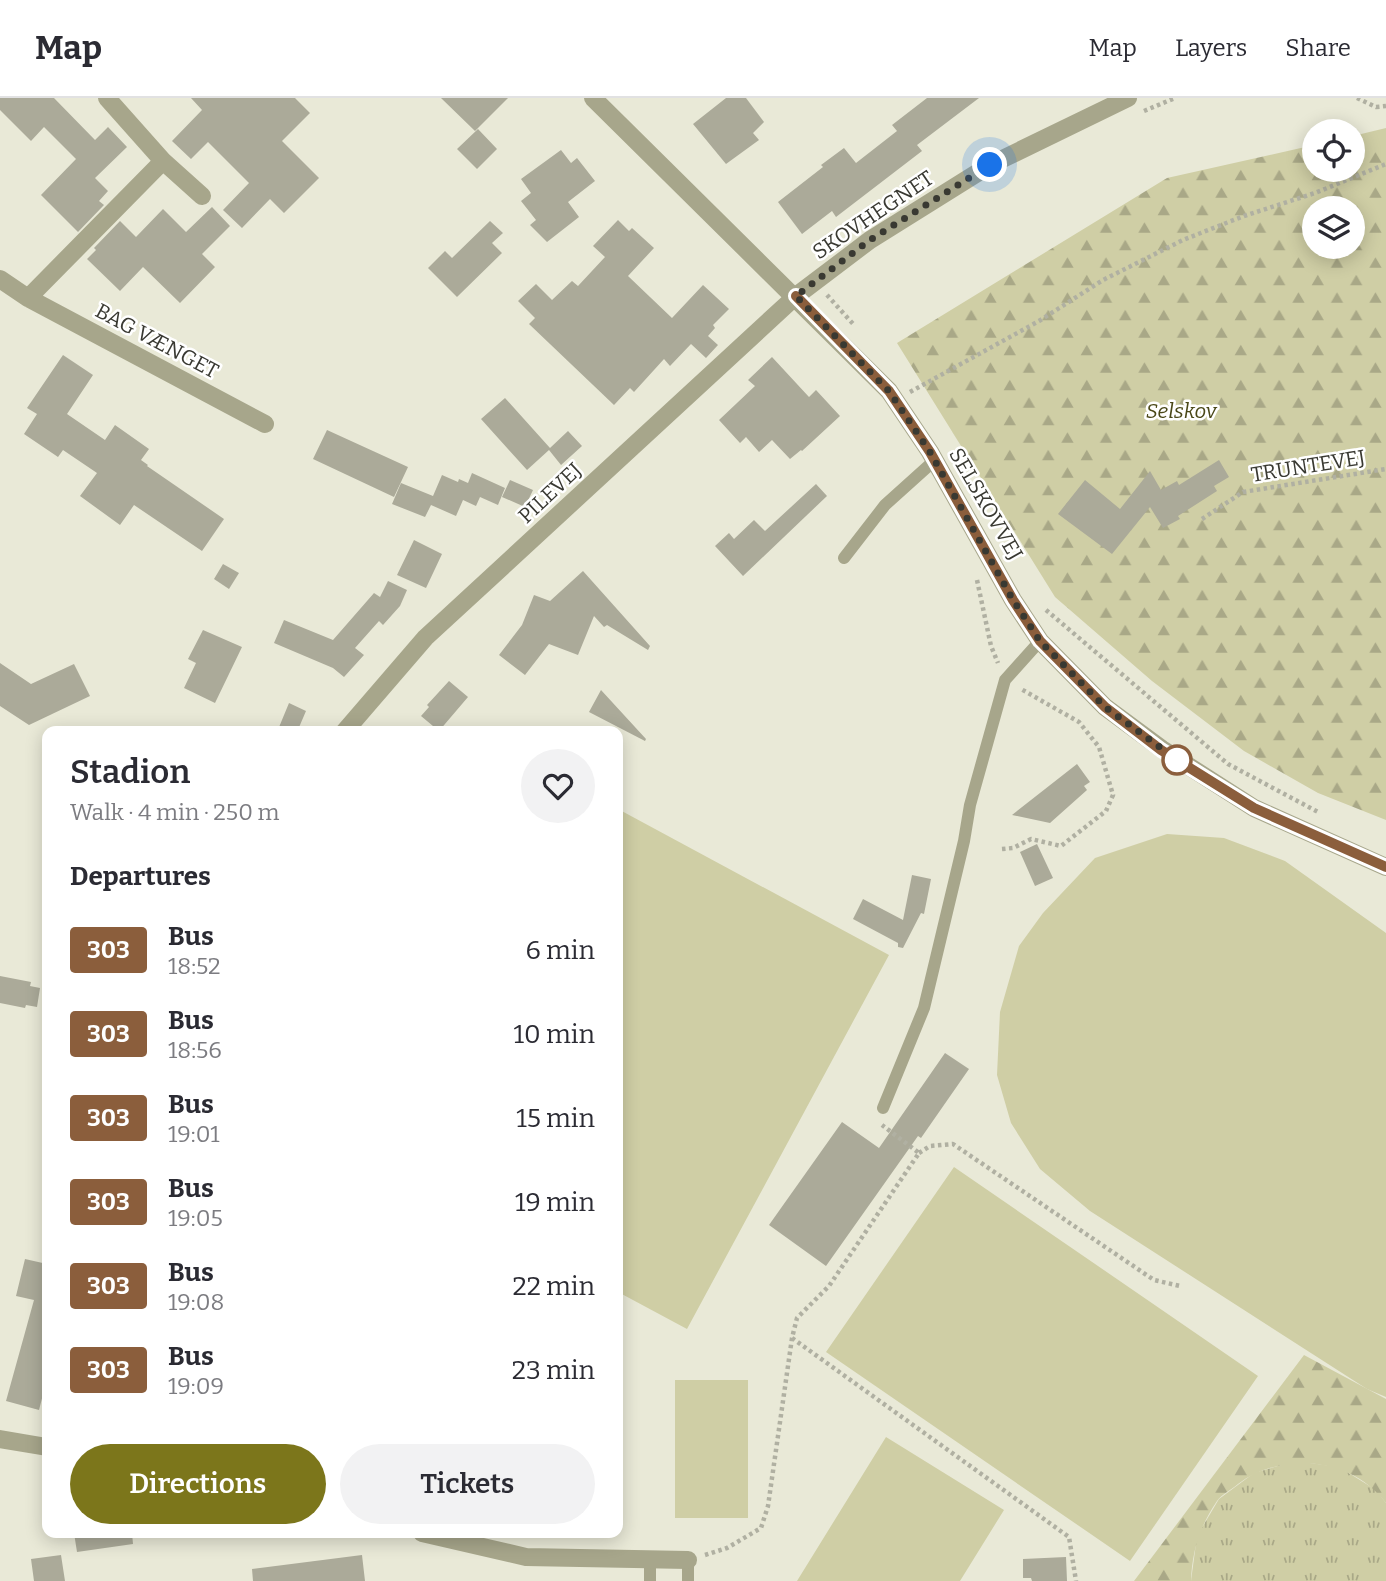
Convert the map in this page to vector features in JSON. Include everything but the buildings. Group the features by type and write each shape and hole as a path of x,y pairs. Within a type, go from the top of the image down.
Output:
{"street":[{"path":"107,98 163,161 202,196"},
{"name":"SELSKOVVEJ","path":"593,98 889,391 935,460 1013,600 1040,641 1105,707 1161,750 1254,808 1386,867"},
{"name":"SKOVHEGNET","path":"796,296 870,240 990,165 1128,98"},
{"path":"28,298 163,161"},
{"name":"BAG VÆNGET","path":"0,279 28,298 265,424"},
{"name":"PILEVEJ","path":"349,726 425,638 796,296"},
{"path":"0,1438 42,1446"},
{"path":"443,1538 526,1558 688,1560"}],"lane":[{"path":"844,558 885,505 935,460"},
{"path":"883,1108 924,1007 964,841 970,805 1005,680 1040,641"},
{"path":"650,1559 650,1581"},
{"path":"688,1560 688,1581"}],"path":[{"path":"1142,112 1175,98"},
{"path":"1357,98 1376,107 1386,106"},
{"path":"909,392 1039,321 1103,280 1183,240 1244,216 1315,193 1386,164"},
{"name":"SKOVHEGNET","path":"837,286 826,294 862,333"},
{"path":"902,382 916,402"},
{"name":"TRUNTEVEJ","path":"1202,519 1243,492 1386,469"},
{"path":"981,599 991,646 1005,680 1079,722 1099,747 1113,795 1106,811 1061,846 1031,839 1013,848 1002,849"},
{"path":"1042,603 1049,613 1228,764 1322,815"},
{"path":"883,1108 880,1124 919,1153"},
{"path":"688,1560 727,1548 761,1528 768,1506 797,1318 829,1286 919,1153 930,1146 953,1144 1154,1280 1180,1286"},
{"path":"792,1338 1069,1537 1076,1581"}],"green space":[{"name":"Selskov","path":"1386,128 1386,820 1318,793 1244,751 1152,681 1055,597 897,343 1167,178 1302,148 1302,182 1365,182 1365,133"},
{"path":"623,812 889,955 687,1329 623,1295"},
{"path":"1167,834 1224,838 1285,861 1386,933 1386,1397 1367,1389 1090,1211 1040,1169 1011,1123 997,1075 1000,1012 1019,946 1043,913 1095,858"},
{"path":"954,1167 1258,1376 1130,1561 826,1352"},
{"path":"1304,1355 1386,1399 1386,1503 1372,1488 1355,1476 1336,1468 1295,1463 1275,1467 1256,1473 1217,1501 1198,1539 1191,1581 1134,1581"},
{"path":"675,1380 748,1380 748,1518 675,1518"},
{"path":"886,1437 1004,1510 960,1581 797,1581"},
{"path":"1295,1461 1339,1467 1376,1490 1386,1503 1386,1581 1191,1581 1197,1536 1219,1499 1254,1473"}],"bus line":[{"name":"303","path":"796,296 889,391 930,452 1013,600 1040,641 1105,707 1161,750 1254,808 1386,867"}],"route":[{"path":"990,165 870,240 796,296 889,391 930,452 1013,600 1040,641 1105,707 1179,761 1177,760"}]}
